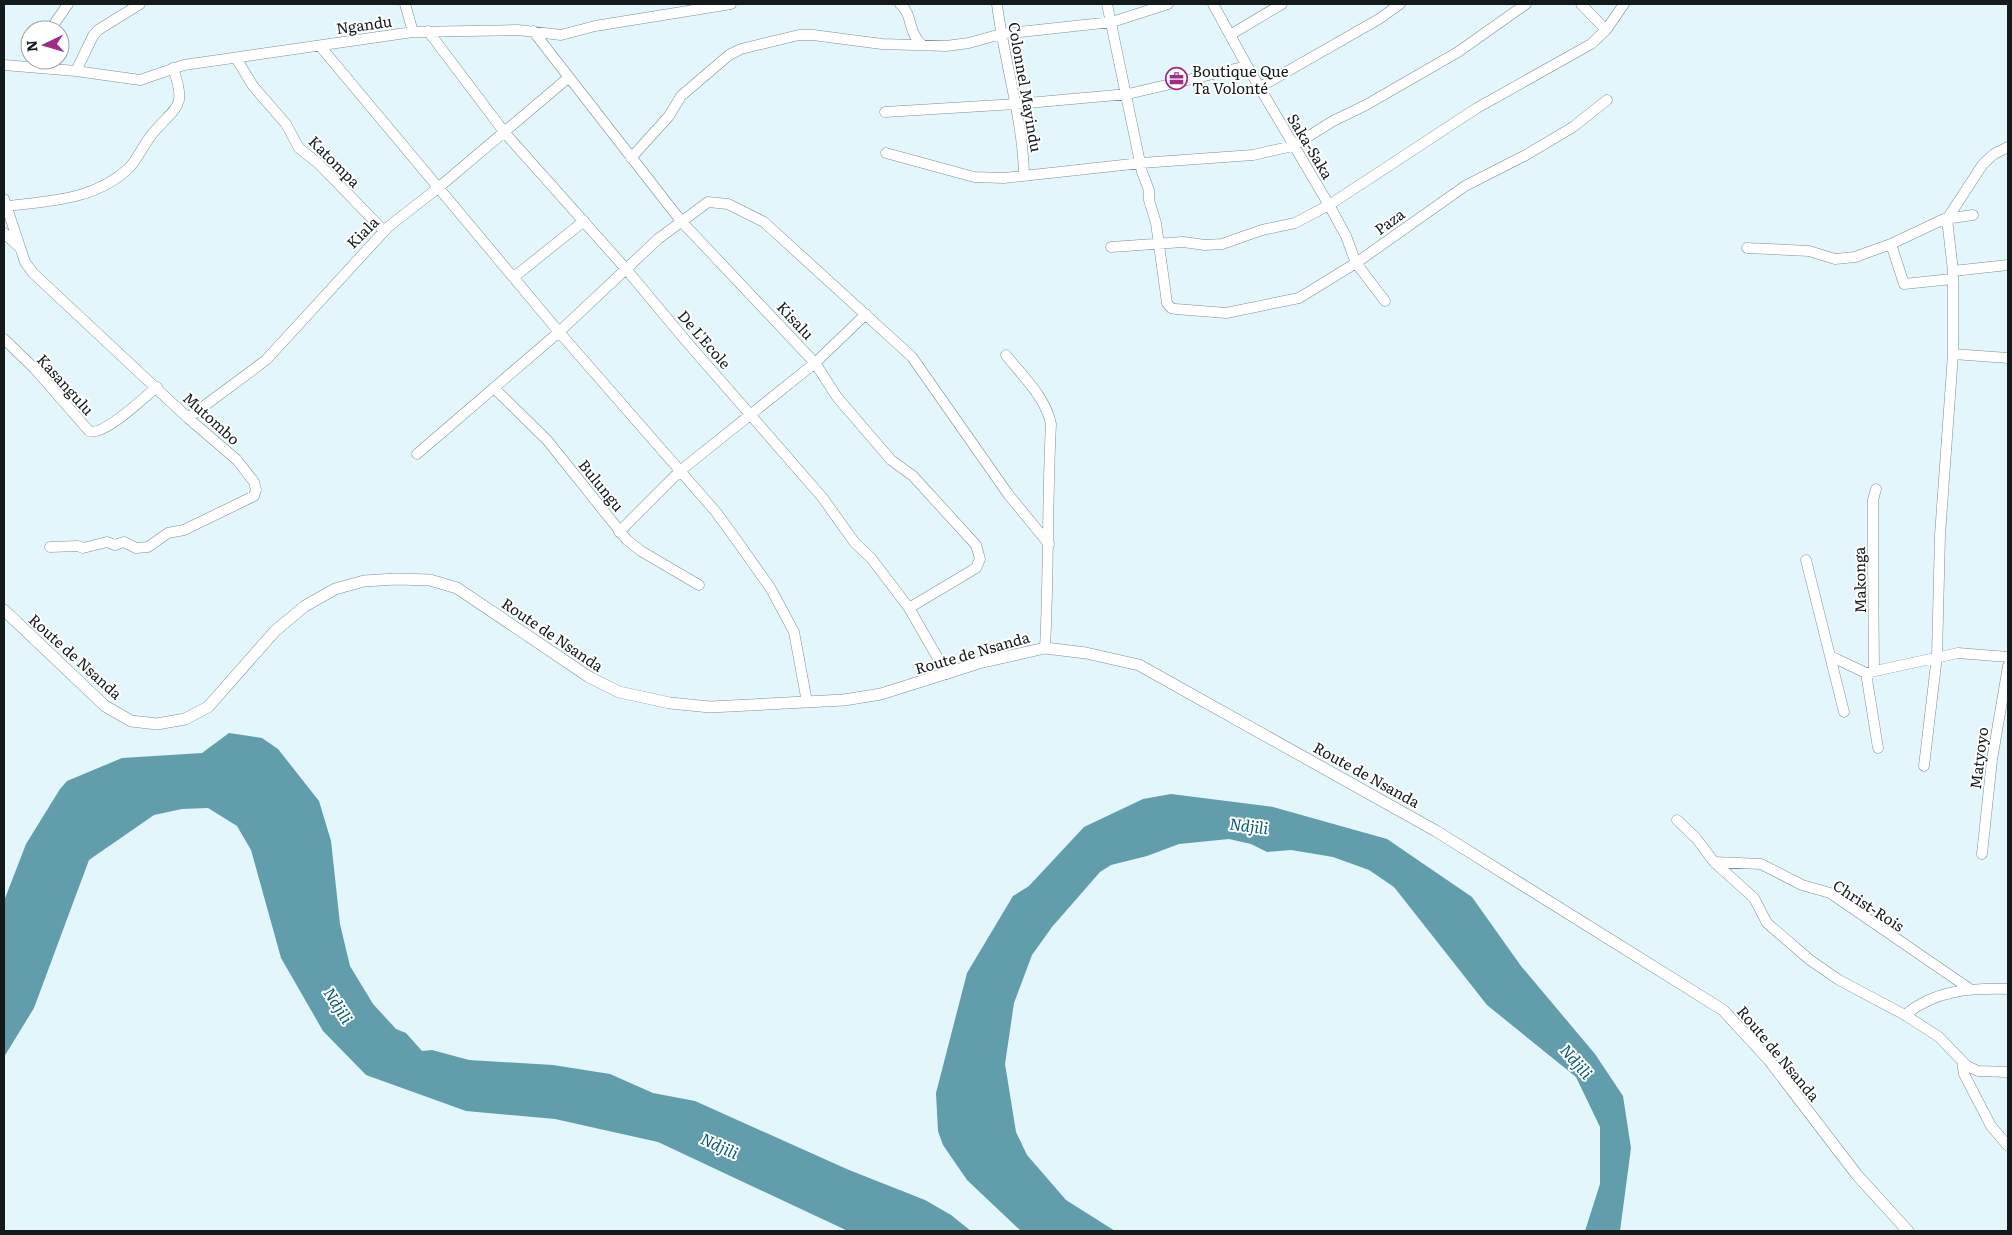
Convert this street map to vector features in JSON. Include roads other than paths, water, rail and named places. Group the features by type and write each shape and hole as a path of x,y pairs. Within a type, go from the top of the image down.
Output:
{"street":[{"path":"55,20 63,4"},
{"path":"57,20 68,4"},
{"path":"76,71 93,36 98,30 140,4"},
{"path":"405,4 413,32"},
{"name":"Ngandu","path":"70,70 140,80 174,68 413,32 532,31 561,35 595,26 731,4"},
{"path":"900,4 904,7 909,18 913,36 922,45"},
{"name":"Colonnel Mayindu","path":"997,4 1000,34 1016,104 1024,176"},
{"path":"1107,4 1128,94 1141,163 1149,190 1148,200 1156,223 1159,245"},
{"path":"631,158 669,116 681,96 729,55 741,49 799,35 813,34 882,44 946,46 969,43 1000,34 1112,22 1168,4"},
{"name":"Saka-Saka","path":"1213,4 1293,146 1329,205 1346,236 1356,264 1385,301"},
{"path":"1230,35 1282,4"},
{"path":"1260,87 1379,19 1400,4"},
{"path":"886,153 974,177 1024,176 1141,163 1253,155 1293,146 1333,121 1366,105 1458,52 1526,4"},
{"path":"1581,4 1606,30"},
{"path":"1111,247 1183,242 1205,245 1222,244 1262,230 1295,223 1329,205 1477,108 1591,44 1606,30 1624,4"},
{"name":"De L'Ecole","path":"428,31 505,132 626,269 822,498 855,543 871,558 908,608 947,674"},
{"name":"Kisalu","path":"532,31 681,221 815,363 837,397 891,460 912,476 978,550 980,559 976,568 908,608"},
{"path":"320,46 559,332 716,512 775,597 794,632 807,702"},
{"name":"Katompa","path":"236,58 253,86 286,124 299,148 330,175 384,231"},
{"name":"Ngandu","path":"4,65 20,64"},
{"path":"885,112 1016,104 1128,94 1247,66"},
{"path":"5,203 79,196 112,182 130,167 152,134 178,106 180,88 174,68"},
{"name":"Kiala","path":"188,418 266,360 384,231 568,78"},
{"name":"Paza","path":"1159,245 1167,303 1171,308 1226,313 1294,300 1327,283 1356,264 1465,186 1526,155 1573,127 1607,100"},
{"path":"1924,766 1937,656 1940,535 1953,354 1953,275 1947,219 1965,195 1984,164 1994,154 2008,147"},
{"path":"417,454 495,389 559,332 658,239 708,202 716,202 728,204 764,222 912,357 1008,494 1049,544"},
{"name":"Mutombo","path":"5,203 25,262 33,273 188,418 237,460 254,482 256,490 254,496 184,530 168,533 148,547 136,548 124,542 115,545 107,542 83,548 78,546 50,547"},
{"path":"1747,248 1809,252 1835,259 1855,257 1891,244 1947,219 1973,215"},
{"path":"514,277 584,221"},
{"path":"4,232 20,248"},
{"path":"1891,244 1904,284 2008,265"},
{"path":"619,532 680,472 815,363 866,314"},
{"name":"Kasangulu","path":"4,340 34,368 89,431 94,433 102,431 157,387"},
{"path":"1953,354 2008,358"},
{"path":"1006,355 1041,398 1048,410 1051,424 1047,511 1049,544 1045,648"},
{"name":"Bulungu","path":"495,389 547,440 608,515 619,532 641,551 699,585"},
{"name":"Makonga","path":"1876,489 1873,500 1870,672 1878,748"},
{"path":"1806,560 1844,712"},
{"name":"Route de Nsanda","path":"4,610 105,706 132,721 157,724 185,719 208,708 275,631 305,606 335,589 364,581 396,579 430,580 457,588 589,678 619,692 670,703 710,707 844,700 881,694 988,661 1045,648 1086,653 1138,665 1203,699 1436,831 1723,1010 1768,1060 1857,1175 1908,1231"},
{"path":"1830,656 1870,672 1958,653 2008,656"},
{"name":"Matyoyo","path":"1982,854 1992,760 2008,666"},
{"path":"1677,820 1696,838 1714,862 1754,898 1768,923 1784,940 1839,980 1905,1015 1938,1037 1962,1061 1978,1071 2008,1072"},
{"name":"Christ-Rois","path":"1714,862 1761,864 1802,885 1830,893 1970,989"},
{"path":"1905,1015 1927,999 1970,989 2008,989"},
{"path":"1962,1061 1964,1074 1991,1126 2008,1146"}],"water":[{"name":"Ndjili","path":"229,733 262,738 278,749 319,801 331,841 340,924 350,966 373,1004 396,1029 406,1033 422,1051 432,1050 469,1060 553,1065 610,1074 653,1093 695,1101 849,1170 925,1200 951,1215 971,1231 848,1231 658,1142 555,1119 466,1111 366,1075 323,1031 281,958 251,850 237,826 208,808 182,809 154,815 89,860 34,1008 4,1057 4,901 26,844 60,789 67,781 122,758 202,753"},
{"name":"Ndjili","path":"1171,794 1273,807 1387,839 1472,897 1521,966 1595,1054 1623,1096 1631,1148 1620,1231 1585,1231 1600,1184 1600,1127 1576,1077 1487,1005 1394,887 1369,870 1333,857 1291,850 1267,852 1251,844 1229,839 1179,844 1147,856 1111,865 1100,872 1052,927 1032,955 1014,1003 1005,1064 1016,1132 1027,1155 1066,1200 1115,1231 1021,1231 967,1180 943,1145 938,1131 936,1093 967,973 1013,896 1029,886 1084,827 1143,799"}],"place":[{"name":"Boutique Que Ta Volonté","path":"1176,79"}]}
